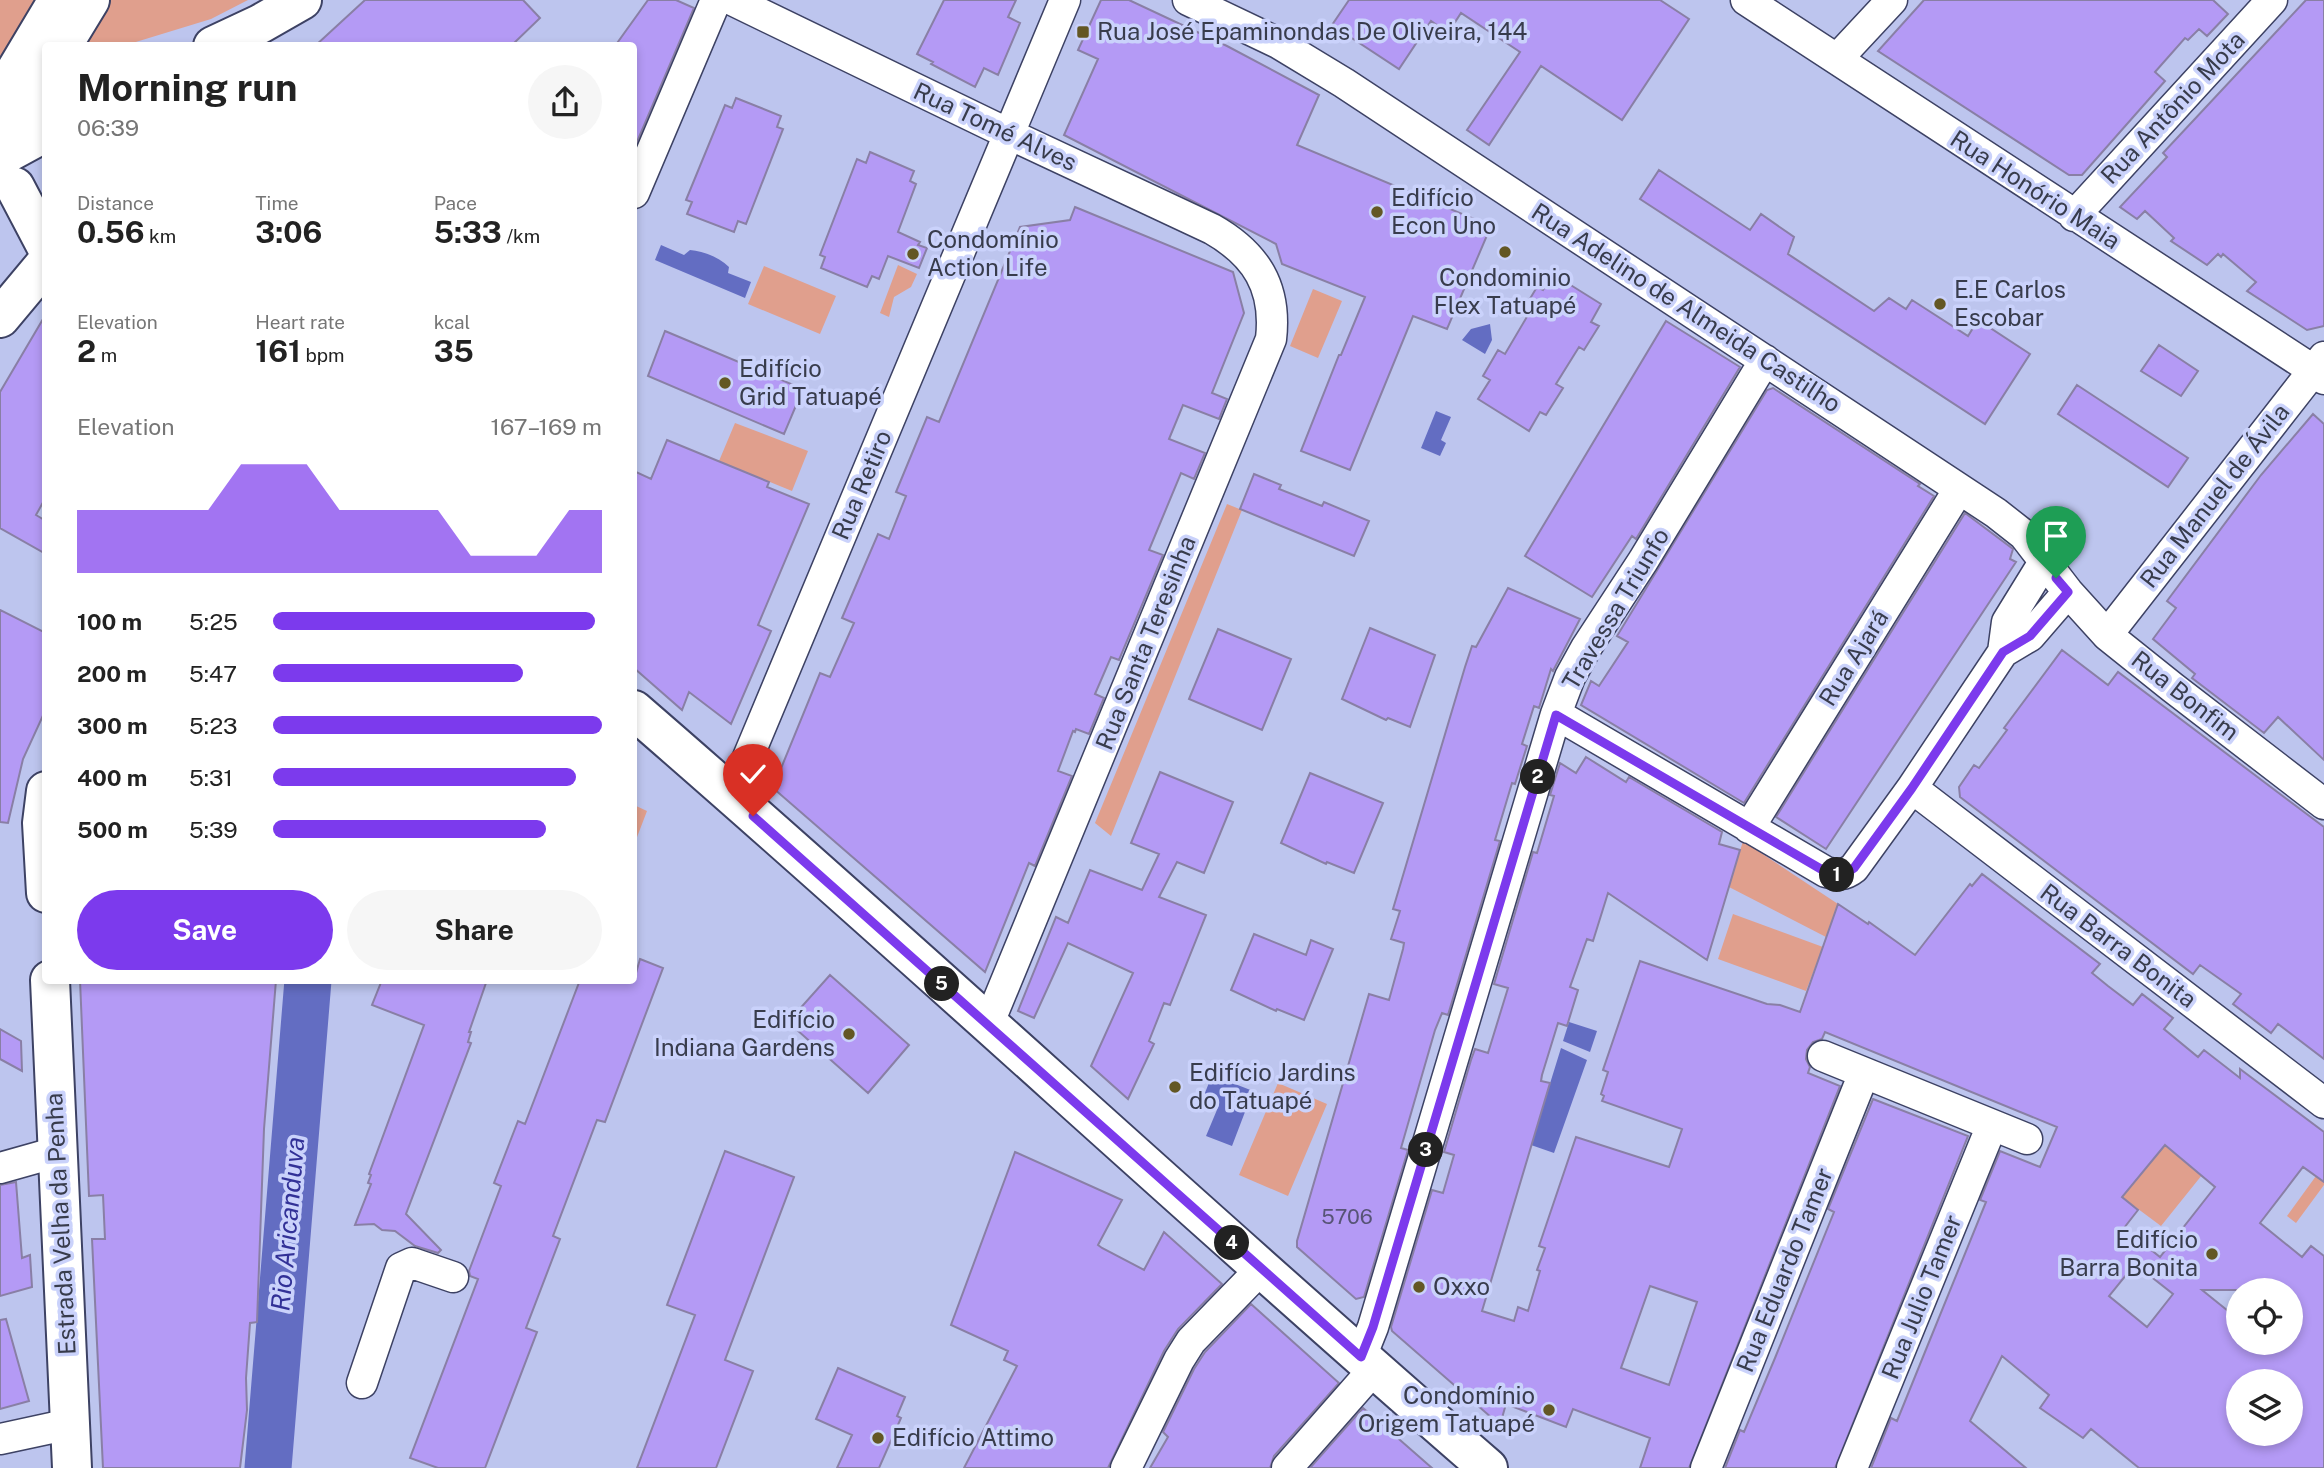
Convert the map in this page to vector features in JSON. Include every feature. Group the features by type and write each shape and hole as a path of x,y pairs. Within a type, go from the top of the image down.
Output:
{"main road":[{"path":"0,97 58,0"},
{"path":"64,42 90,0"},
{"path":"222,42 302,0"},
{"path":"274,42 313,0"},
{"path":"0,150 42,81"},
{"path":"5,173 42,136"},
{"path":"5,173 42,209"},
{"path":"5,173 42,239"},
{"path":"0,318 42,268"},
{"path":"0,325 42,310"},
{"path":"637,713 1488,1468"},
{"name":"Estrada Velha da Penha","path":"50,984 72,1468"}],"street":[{"path":"637,186 716,0"},
{"name":"Rua Tomé Alves","path":"732,0 1212,229 1233,241 1253,260"},
{"name":"Rua Retiro","path":"730,796 1065,0"},
{"name":"Rua Adelino de Almeida Castilho","path":"1188,0 1278,43 1344,83 1996,513 2024,536 2056,578"},
{"name":"Rua Honório Maia","path":"1746,0 2074,216 2320,369"},
{"path":"1837,60 1892,0"},
{"name":"Rua Antônio Mota","path":"2074,216 2272,0"},
{"name":"Rua Santa Teresinha","path":"988,1025 1272,339 1274,316 1269,292 1253,260"},
{"name":"Travessa Triunfo","path":"1287,1468 1368,1363 1373,1327 1556,715 1570,677 1765,360"},
{"name":"Rua Manuel de Ávila","path":"2107,635 2320,369"},
{"name":"Rua Ajará","path":"1749,828 1959,489"},
{"path":"1556,715 1826,872 1838,875 1847,873 1854,868 1912,788 2003,652 2007,622 2056,578"},
{"name":"Rua Bonfim","path":"2056,578 2107,635 2324,804"},
{"name":"Rua Barra Bonita","path":"1912,788 2324,1103"},
{"path":"1823,1056 2027,1139"},
{"name":"Rua Eduardo Tamer","path":"1706,1468 1864,1073"},
{"name":"Rua Julio Tamer","path":"1852,1468 1992,1125"},
{"path":"0,1168 57,1152"},
{"path":"362,1382 401,1268 412,1263 453,1277"},
{"path":"1126,1468 1179,1360 1191,1342 1261,1269"},
{"path":"0,1439 70,1424"}],"shaded area":[{"path":"0,0 248,0 211,19 136,42 42,42 42,50 0,90"},
{"path":"898,265 917,274 911,287 894,297 889,317 880,313"},
{"path":"764,266 836,296 820,334 748,304"},
{"path":"1313,289 1342,301 1318,358 1290,346"},
{"path":"735,423 808,451 792,491 719,461"},
{"path":"1227,504 1242,510 1111,836 1095,823"},
{"path":"637,806 647,811 637,837"},
{"path":"1743,841 1838,904 1826,937 1729,887"},
{"path":"1733,914 1823,947 1806,991 1718,959"},
{"path":"1278,1083 1327,1104 1288,1196 1239,1175"},
{"path":"2164,1145 2202,1175 2161,1226 2122,1197"},
{"path":"2316,1176 2324,1185 2296,1223 2287,1216"}],"water":[{"path":"661,245 684,255 690,250 721,260 729,267 728,273 751,282 745,298 655,260"},
{"path":"1490,324 1492,340 1485,354 1462,340 1471,329"},
{"path":"1436,411 1451,417 1441,440 1446,443 1440,456 1421,448"},
{"path":"1569,1022 1597,1031 1590,1052 1563,1041"},
{"path":"1561,1048 1587,1060 1554,1153 1531,1145"},
{"path":"1212,1075 1253,1091 1232,1146 1206,1136 1219,1105 1203,1098"}],"building":[{"path":"365,0 523,0 540,18 515,42 319,42"},
{"path":"648,0 676,0 694,8 637,142 637,42 618,42"},
{"path":"944,0 1016,0 1008,17 1020,23 998,75 984,68 975,87 917,54"},
{"path":"1101,0 1129,0 1227,46 1319,95 1297,145 1491,226 1447,329 1413,316 1350,470 1301,451 1365,297 1282,264 1276,244 1064,135 1098,59 1078,50"},
{"path":"1349,0 1660,0 1689,19 1622,120 1541,66 1489,145 1467,130 1520,52 1461,13 1448,33 1431,21 1399,69 1332,25"},
{"path":"1924,0 2213,0 2228,14 2207,36 2199,29 2188,40 2185,38 2155,72 2165,81 2082,175 2069,175 1878,51"},
{"path":"2306,0 2324,0 2324,326 2307,330 2247,291 2256,282 2223,254 2221,257 2218,254 2207,265 2171,241 2174,238 2145,211 2137,219 2120,207 2167,157 2163,153"},
{"path":"736,98 781,116 777,127 783,129 746,224 738,221 734,232 687,214 692,202 686,200 725,105 732,108"},
{"path":"870,152 914,171 910,181 916,184 898,232 927,248 919,268 888,256 879,279 872,276 867,287 821,268 825,257 820,255 857,159 866,163"},
{"path":"1659,170 1750,230 1761,214 1794,237 1788,254 1874,311 1889,298 1906,309 1912,300 1968,336 1978,320 2030,354 1985,424 1640,199"},
{"path":"1075,207 1233,272 1244,313 1212,393 1227,399 1219,419 1183,405 1169,439 1205,453 1194,479 1181,473 1149,550 1163,555 1119,660 1111,657 1095,694 1104,698 1089,734 1076,729 1073,731 1058,771 1072,776 1035,866 1029,863 985,972 773,788 820,673 830,677 854,623 842,618 878,534 889,539 906,496 896,492 927,417 939,422 1020,227 1070,220"},
{"path":"1553,274 1601,304 1591,322 1599,326 1584,350 1579,347 1556,384 1563,388 1546,415 1540,412 1529,431 1478,399 1490,380 1483,376 1498,350 1505,354 1528,315 1522,312 1537,287 1543,290"},
{"path":"42,321 42,504 36,515 42,519 42,552 0,528 0,392"},
{"path":"1666,321 1740,367 1636,539 1632,536 1592,597 1525,556"},
{"name":"Edifício Grid Tatuapé","path":"665,331 803,389 784,434 648,376"},
{"path":"2159,345 2198,371 2181,396 2141,371"},
{"path":"2077,385 2188,458 2168,487 2058,414"},
{"path":"1773,388 1920,484 1918,486 1934,496 1744,803 1581,705 1591,681 1599,686 1628,642 1617,636 1767,390"},
{"path":"2313,414 2324,424 2324,760 2278,717 2264,733 2192,678 2195,674 2153,639 2176,608 2167,601 2261,475"},
{"path":"667,440 769,482 767,487 809,504 758,625 771,631 731,724 689,692 682,710 637,671 637,472 651,479"},
{"path":"1254,474 1281,485 1279,489 1322,506 1324,502 1369,521 1354,556 1240,509"},
{"path":"1965,513 2013,549 2010,559 2016,562 1826,849 1776,817"},
{"path":"1508,588 1580,619 1553,671 1551,669 1539,708 1534,706 1522,744 1527,746 1515,784 1512,783 1495,840 1500,841 1448,1015 1442,1013 1435,1030 1401,1148 1408,1150 1364,1297 1356,1299 1297,1247 1297,1241 1369,994 1389,1000 1404,943 1391,939 1400,911 1393,909 1465,667 1472,646 1476,647"},
{"path":"0,610 42,631 42,718 23,759 8,823 0,822"},
{"path":"1370,628 1435,655 1410,727 1388,718 1386,720 1342,699"},
{"path":"1218,629 1291,659 1262,730 1189,699"},
{"path":"2062,650 2108,685 2118,672 2324,827 2324,1059 2278,1024 2271,1033 2233,1004 2241,994 2200,965 2193,974 1960,797 1959,787 1974,765 1979,768 2007,730 2004,728"},
{"path":"1586,757 1626,782 1629,777 1722,832 1719,844 1740,850 1707,960 1608,893 1593,941 1587,939 1570,987 1578,990 1567,1026 1558,1023 1542,1075 1541,1081 1550,1083 1482,1311 1514,1321 1518,1307 1528,1311 1545,1248 1539,1246 1576,1137 1669,1167 1682,1129 1602,1101 1604,1096 1601,1094 1608,1072 1603,1070 1640,961 1767,1004 1800,1012 1838,904 1868,924 1869,922 1915,955 1970,884 1972,886 1982,874 2100,964 2092,973 2133,1005 2142,994 2173,1018 2164,1029 2198,1057 2204,1050 2240,1078 2240,1069 2324,1132 2324,1182 2303,1167 2260,1223 2302,1257 2311,1246 2324,1256 2324,1468 2139,1468 2091,1429 2083,1438 2040,1408 2049,1395 2002,1356 1970,1421 2026,1468 1871,1468 1891,1418 1897,1421 1986,1202 1980,1200 2000,1151 2040,1167 2057,1127 1825,1032 1822,1039 1813,1042 1807,1050 1806,1059 1810,1067 1808,1073 1840,1086 1689,1468 1640,1468 1650,1438 1573,1409 1566,1427 1506,1404 1500,1425 1392,1331 1432,1190 1443,1193 1454,1155 1444,1152 1471,1060 1475,1049 1488,1053 1508,988 1494,984 1533,852 1537,853 1554,796 1550,795 1560,763 1576,773","holes":["2165,1145 2215,1187 2160,1257 2124,1228 2138,1210 2122,1197","2135,1264 2173,1294 2147,1327 2109,1296","1650,1286 1697,1302 1669,1385 1621,1368"]},
{"path":"1160,772 1233,802 1204,873 1177,862 1159,897 1206,915 1170,1005 1164,1003 1149,1041 1154,1044 1128,1099 1091,1066 1133,973 1068,943 1034,1018 1018,1011 1056,917 1068,923 1090,870 1142,890 1159,854 1131,843"},
{"path":"1310,773 1383,803 1354,873 1327,862 1326,864 1281,843"},
{"path":"1254,934 1306,955 1311,940 1333,949 1304,1020 1277,1009 1276,1011 1231,990"},
{"path":"640,959 663,968 605,1122 597,1120 553,1236 560,1239 526,1328 537,1332 485,1468 438,1468 410,1458 478,1279 470,1276 469,1271 501,1186 494,1183 518,1121 525,1124 578,984 637,984"},
{"name":"Edifício Indiana Gardens","path":"830,975 909,1045 868,1093 788,1022"},
{"path":"80,984 276,984 264,1129 257,1322 250,1323 246,1378 247,1410 240,1468 103,1468 92,1239 105,1239 103,1195 89,1196"},
{"path":"380,984 486,984 469,1032 468,1042 471,1043 406,1214 441,1250 438,1253 415,1246 395,1231 382,1230 374,1224 355,1225 371,1184 368,1183 369,1174 424,1025 372,1005"},
{"path":"0,1029 21,1041 22,1071 0,1059"},
{"path":"1873,1099 1968,1136 1835,1468 1725,1468 1740,1430 1744,1432 1834,1212 1828,1209"},
{"path":"725,1151 794,1177 725,1360 753,1371 716,1468 637,1468 695,1315 667,1305"},
{"path":"1015,1152 1122,1200 1098,1245 1102,1248 1144,1270 1164,1232 1222,1284 1178,1329 1164,1351 1108,1468 964,1468 1017,1366 1004,1360 1008,1351 951,1325"},
{"path":"16,1182 22,1258 30,1255 32,1287 0,1296 0,1185"},
{"path":"1251,1304 1339,1383 1274,1456 1270,1468 1150,1468 1168,1437 1163,1432 1194,1369 1205,1352"},
{"path":"6,1319 29,1401 0,1409 0,1320"},
{"path":"838,1368 905,1397 897,1416 901,1418 879,1468 837,1468 852,1435 816,1419"},
{"path":"1363,1408 1384,1426 1432,1468 1310,1468"}],"waterway":[{"name":"Rio Aricanduva","path":"268,1468 308,984"}],"place":[{"name":"Rua José Epaminondas De Oliveira, 144","path":"1083,32"},
{"name":"Edifício Econ Uno","path":"1377,212"},
{"name":"Condominio Flex Tatuapé","path":"1505,252"},
{"name":"Condomínio Action Life","path":"913,254"},
{"name":"E.E Carlos Escobar","path":"1940,304"},
{"name":"Edifício Grid Tatuapé","path":"725,383"},
{"name":"Edifício Indiana Gardens","path":"849,1034"},
{"name":"Edifício Jardins do Tatuapé","path":"1175,1087"},
{"name":"Edifício Barra Bonita","path":"2212,1254"},
{"name":"Oxxo","path":"1419,1287"},
{"name":"Condomínio Origem Tatuapé","path":"1549,1410"},
{"name":"Edifício Attimo","path":"878,1438"}],"route":[{"path":"753,816 1361,1357 1373,1327 1556,715 1826,872 1838,875 1847,873 1854,868 1912,788 2003,652 2030,636 2068,592 2056,578"}]}
